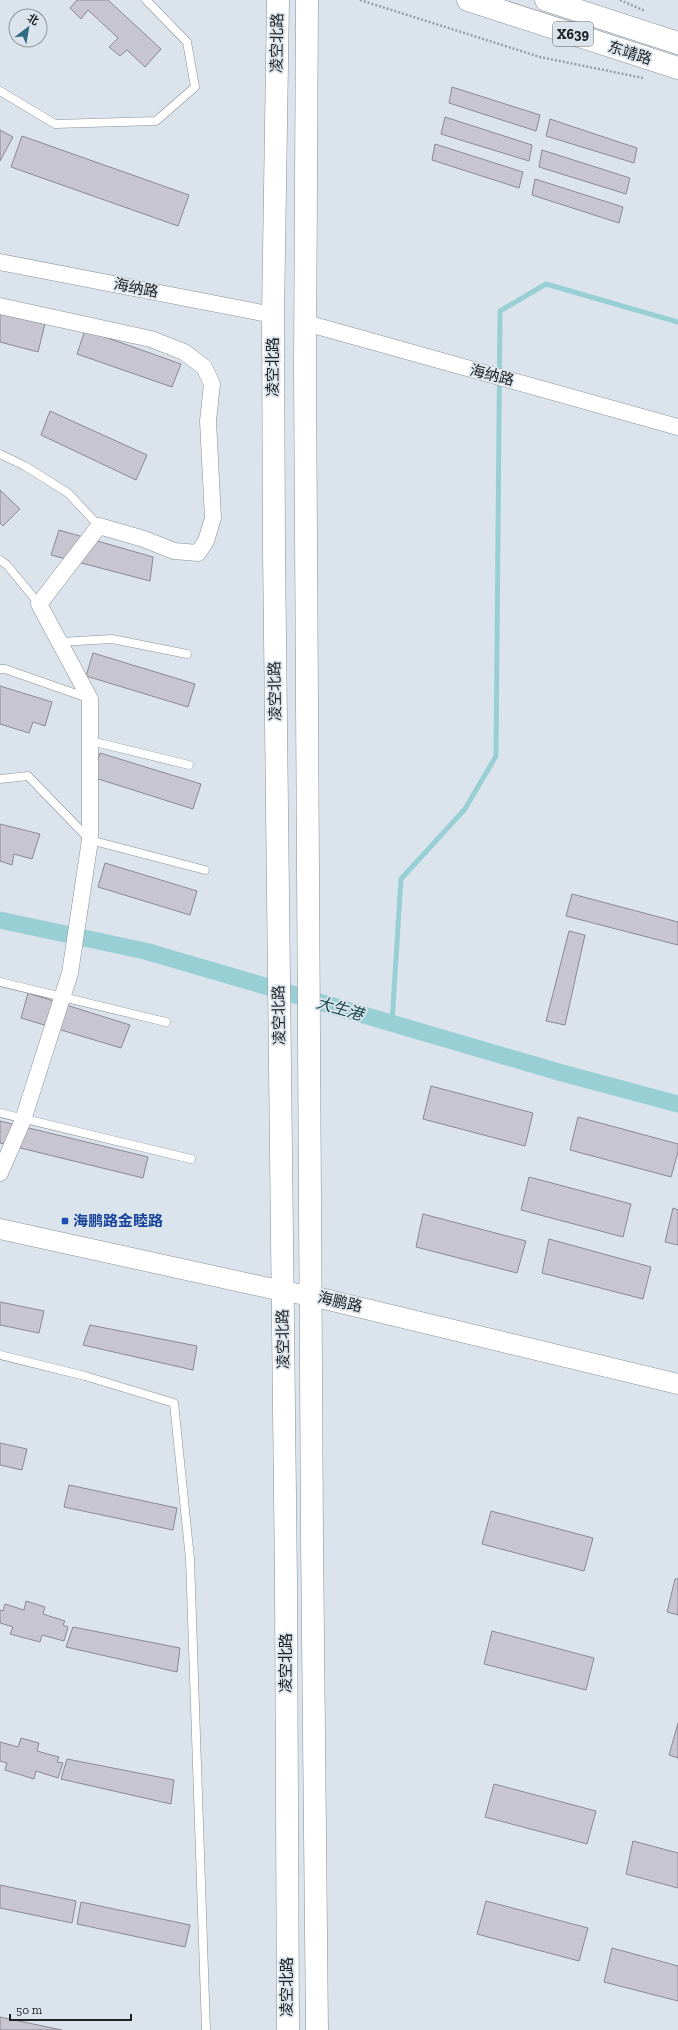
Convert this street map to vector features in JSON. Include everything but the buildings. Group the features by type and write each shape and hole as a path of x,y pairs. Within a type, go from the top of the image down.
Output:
{"main road":[{"name":"凌空北路","path":"278,0 273,315 288,2030"},
{"name":"凌空北路","path":"307,0 306,323 309,965 312,1296 312,1538 317,2030"},
{"name":"东靖路","path":"468,0 678,68"},
{"name":"东靖路","path":"546,0 678,43"}],"street":[{"name":"海纳路","path":"0,262 273,315"},
{"path":"0,306 151,339 184,352 204,366 212,384 208,421 213,518 206,541 198,553 174,551 144,539 99,526 39,604 90,698 90,840 81,910 70,973 23,1120 0,1173"},
{"name":"海纳路","path":"306,323 471,370 534,385 678,426"},
{"name":"海鹏路","path":"0,1229 282,1291 312,1296 678,1384"}],"lane":[{"path":"0,91 55,124 156,121 195,87 186,42 146,0"},
{"path":"0,454 25,466 68,493 99,526"},
{"path":"0,560 7,565 39,604"},
{"path":"60,642 112,639 187,654"},
{"path":"0,669 90,698"},
{"path":"91,741 189,765"},
{"path":"0,779 28,776 90,840 205,870"},
{"path":"0,982 166,1022"},
{"path":"0,1113 23,1120 191,1159"},
{"path":"0,1356 85,1376 174,1403 190,1559 206,2030"}],"path":[{"path":"360,0 540,57 645,78"}],"waterway":[{"path":"392,1023 401,879 465,809 496,756 500,311 546,284 678,322"},
{"name":"大生港","path":"0,920 145,951 562,1073 678,1104"}],"place":[{"name":"海鹏路金睦路","path":"65,1221"}]}
